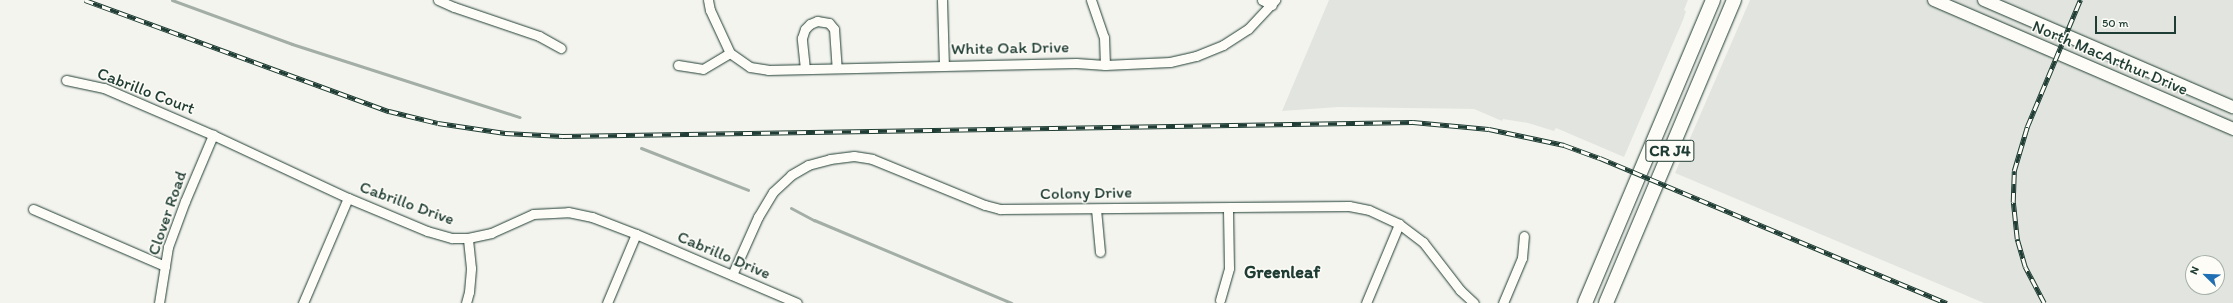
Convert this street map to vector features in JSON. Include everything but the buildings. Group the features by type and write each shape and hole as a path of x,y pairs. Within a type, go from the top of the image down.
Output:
{"main road":[{"name":"CR J4","path":"1585,303 1713,0"},
{"name":"CR J4","path":"1606,303 1734,0"},
{"name":"North MacArthur Drive","path":"1934,0 2233,129"},
{"name":"North MacArthur Drive","path":"1984,0 2233,107"}],"street":[{"path":"438,0 454,7 539,36 561,48"},
{"path":"678,65 703,69 730,53 710,10 708,0"},
{"path":"942,0 944,66"},
{"path":"1091,0 1104,37 1105,65"},
{"path":"1262,0 1273,2"},
{"name":"White Oak Drive","path":"730,53 750,67 768,70 1076,62 1105,65 1170,62 1196,56 1223,45 1248,29 1273,2"},
{"path":"805,69 802,38 805,29 810,24 817,22 829,23 834,29 837,68"},
{"name":"Cabrillo Court","path":"66,80 104,88 213,135"},
{"name":"Cabrillo Drive","path":"213,135 348,198 428,231 452,238 468,238 491,233 533,214 546,212 568,212 592,217 636,234 797,303"},
{"name":"Clover Road","path":"159,303 168,247 185,201 213,135"},
{"name":"Colony Drive","path":"732,275 758,217 773,192 791,175 808,165 830,159 854,156 872,159 985,205 1000,209 1349,206 1369,210 1399,224 1423,242 1460,290 1474,303"},
{"path":"303,303 348,198"},
{"path":"1220,300 1229,268 1228,208"},
{"path":"33,209 165,266"},
{"path":"1096,209 1100,252"},
{"path":"1366,303 1399,224"},
{"path":"607,303 636,234"},
{"path":"1503,303 1522,258 1524,236"},
{"path":"466,303 469,292 471,268 468,238"}],"shaded area":[{"path":"1329,0 1688,0 1684,10 1686,11 1683,20 1624,157 1556,128 1554,131 1528,123 1503,119 1502,121 1474,109 1339,107 1282,111"},
{"path":"1750,0 2233,0 2233,303 1984,303 1675,173"}],"waterway":[{"path":"172,0 292,44 520,117"},
{"path":"641,148 748,190"},
{"path":"791,208 814,220 1011,303"}],"railway":[{"path":"85,0 389,111 438,123 505,133 563,136 1413,122 1489,129 1564,145 1600,158 1947,303"},
{"path":"2044,303 2025,267 2017,239 2013,202 2014,171 2027,127 2080,0"}],"district":[{"name":"Greenleaf","path":"1282,272"}]}
